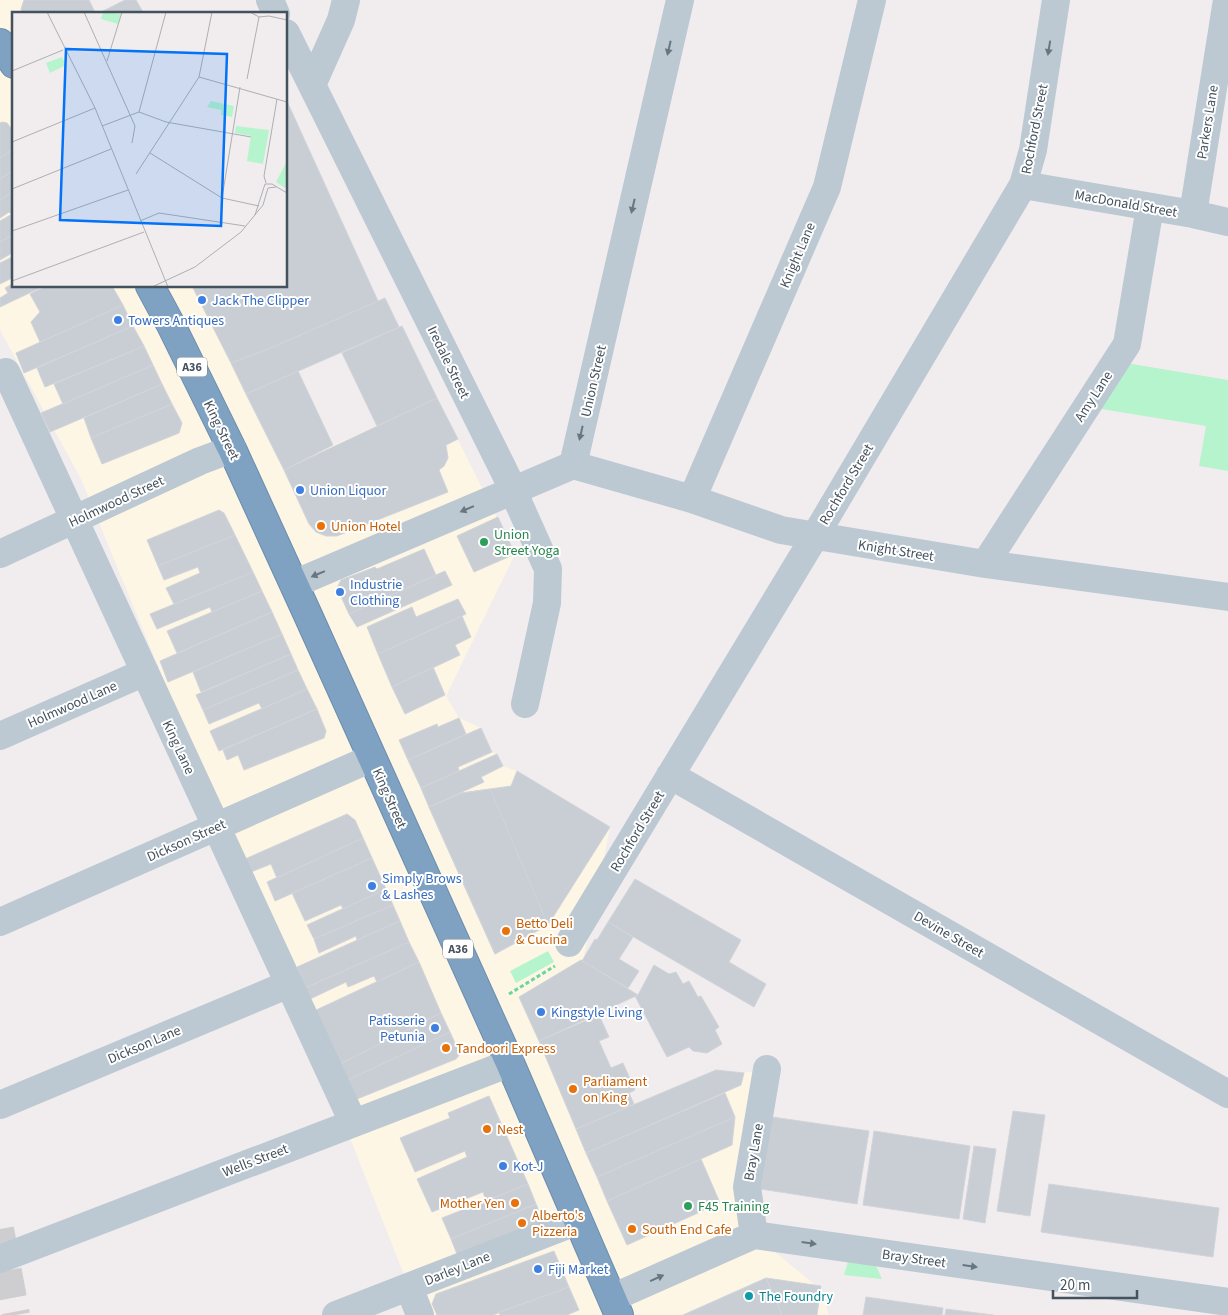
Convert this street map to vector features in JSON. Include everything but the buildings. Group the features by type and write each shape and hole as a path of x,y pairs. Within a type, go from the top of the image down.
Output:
{"highway":[{"path":"0,43 12,61"},
{"name":"King Street","path":"151,288 232,449 294,584 510,1063 616,1307"}],"street":[{"path":"270,0 275,12"},
{"path":"312,85 341,20 346,0"},
{"name":"Union Street","path":"573,465 680,0"},
{"name":"Knight Lane","path":"692,500 827,187 872,0"},
{"name":"Rochford Street","path":"569,943 815,536 1023,185 1032,150 1056,0"},
{"name":"Parkers Lane","path":"1193,214 1227,0"},
{"name":"Iredale Street","path":"288,37 512,490 548,569 547,603 525,704"},
{"name":"MacDonald Street","path":"1023,185 1193,214 1228,222"},
{"name":"Amy Lane","path":"986,564 1126,344 1150,207"},
{"name":"King Lane","path":"3,373 75,520 353,1122"},
{"name":"Holmwood Street","path":"0,554 232,449"},
{"path":"294,584 573,465"},
{"name":"Knight Street","path":"573,465 692,500 781,530 986,564 1228,597"},
{"name":"Holmwood Lane","path":"0,736 145,672"},
{"name":"Dickson Street","path":"0,922 372,758"},
{"name":"Devine Street","path":"670,775 1228,1094"},
{"name":"Dickson Lane","path":"0,1105 289,984"},
{"name":"Wells Street","path":"0,1259 510,1063"},
{"name":"Bray Lane","path":"754,1235 747,1187 767,1069"},
{"name":"Darley Lane","path":"336,1315 578,1221"},
{"path":"616,1307 754,1235"},
{"name":"Bray Street","path":"754,1235 1228,1302"},
{"path":"409,1287 420,1315"}],"path":[{"path":"485,1009 565,960 569,943"}],"shaded area":[{"path":"0,0 89,0 96,12 12,12 12,288 234,288 266,350 385,298 399,327 298,371 334,445 437,398 515,554 446,696 459,718 481,728 492,752 497,754 503,766 517,771 610,827 583,961 638,995 598,1014 609,1037 599,1042 611,1068 623,1063 635,1090 629,1093 634,1104 716,1070 744,1073 767,1069 754,1235 819,1288 829,1315 420,1315 289,984 81,479 0,330"},
{"path":"125,0 136,0 143,12 101,12"}],"green space":[{"path":"1120,362 1228,380 1228,471 1199,466 1206,426 1095,408"},
{"path":"548,951 554,962 516,983 510,971"},
{"path":"874,1261 882,1279 844,1275 848,1262"}],"tunnel":[{"path":"0,1229 16,1315"}],"place":[{"name":"Jack The Clipper","path":"202,300"},
{"name":"Towers Antiques","path":"118,320"},
{"name":"Union Liquor","path":"300,490"},
{"name":"Union Hotel","path":"321,526"},
{"name":"Union Street Yoga","path":"484,542"},
{"name":"Industrie Clothing","path":"340,592"},
{"name":"Simply Brows & Lashes","path":"372,886"},
{"name":"Betto Deli & Cucina","path":"506,931"},
{"name":"Kingstyle Living","path":"541,1012"},
{"name":"Patisserie Petunia","path":"435,1028"},
{"name":"Tandoori Express","path":"446,1048"},
{"name":"Parliament on King","path":"573,1089"},
{"name":"Nest","path":"487,1129"},
{"name":"Kot-J","path":"503,1166"},
{"name":"Mother Yen","path":"515,1203"},
{"name":"F45 Training","path":"688,1206"},
{"name":"Alberto's Pizzeria","path":"522,1223"},
{"name":"South End Cafe","path":"632,1229"},
{"name":"Fiji Market","path":"538,1269"},
{"name":"The Foundry","path":"749,1296"}]}
